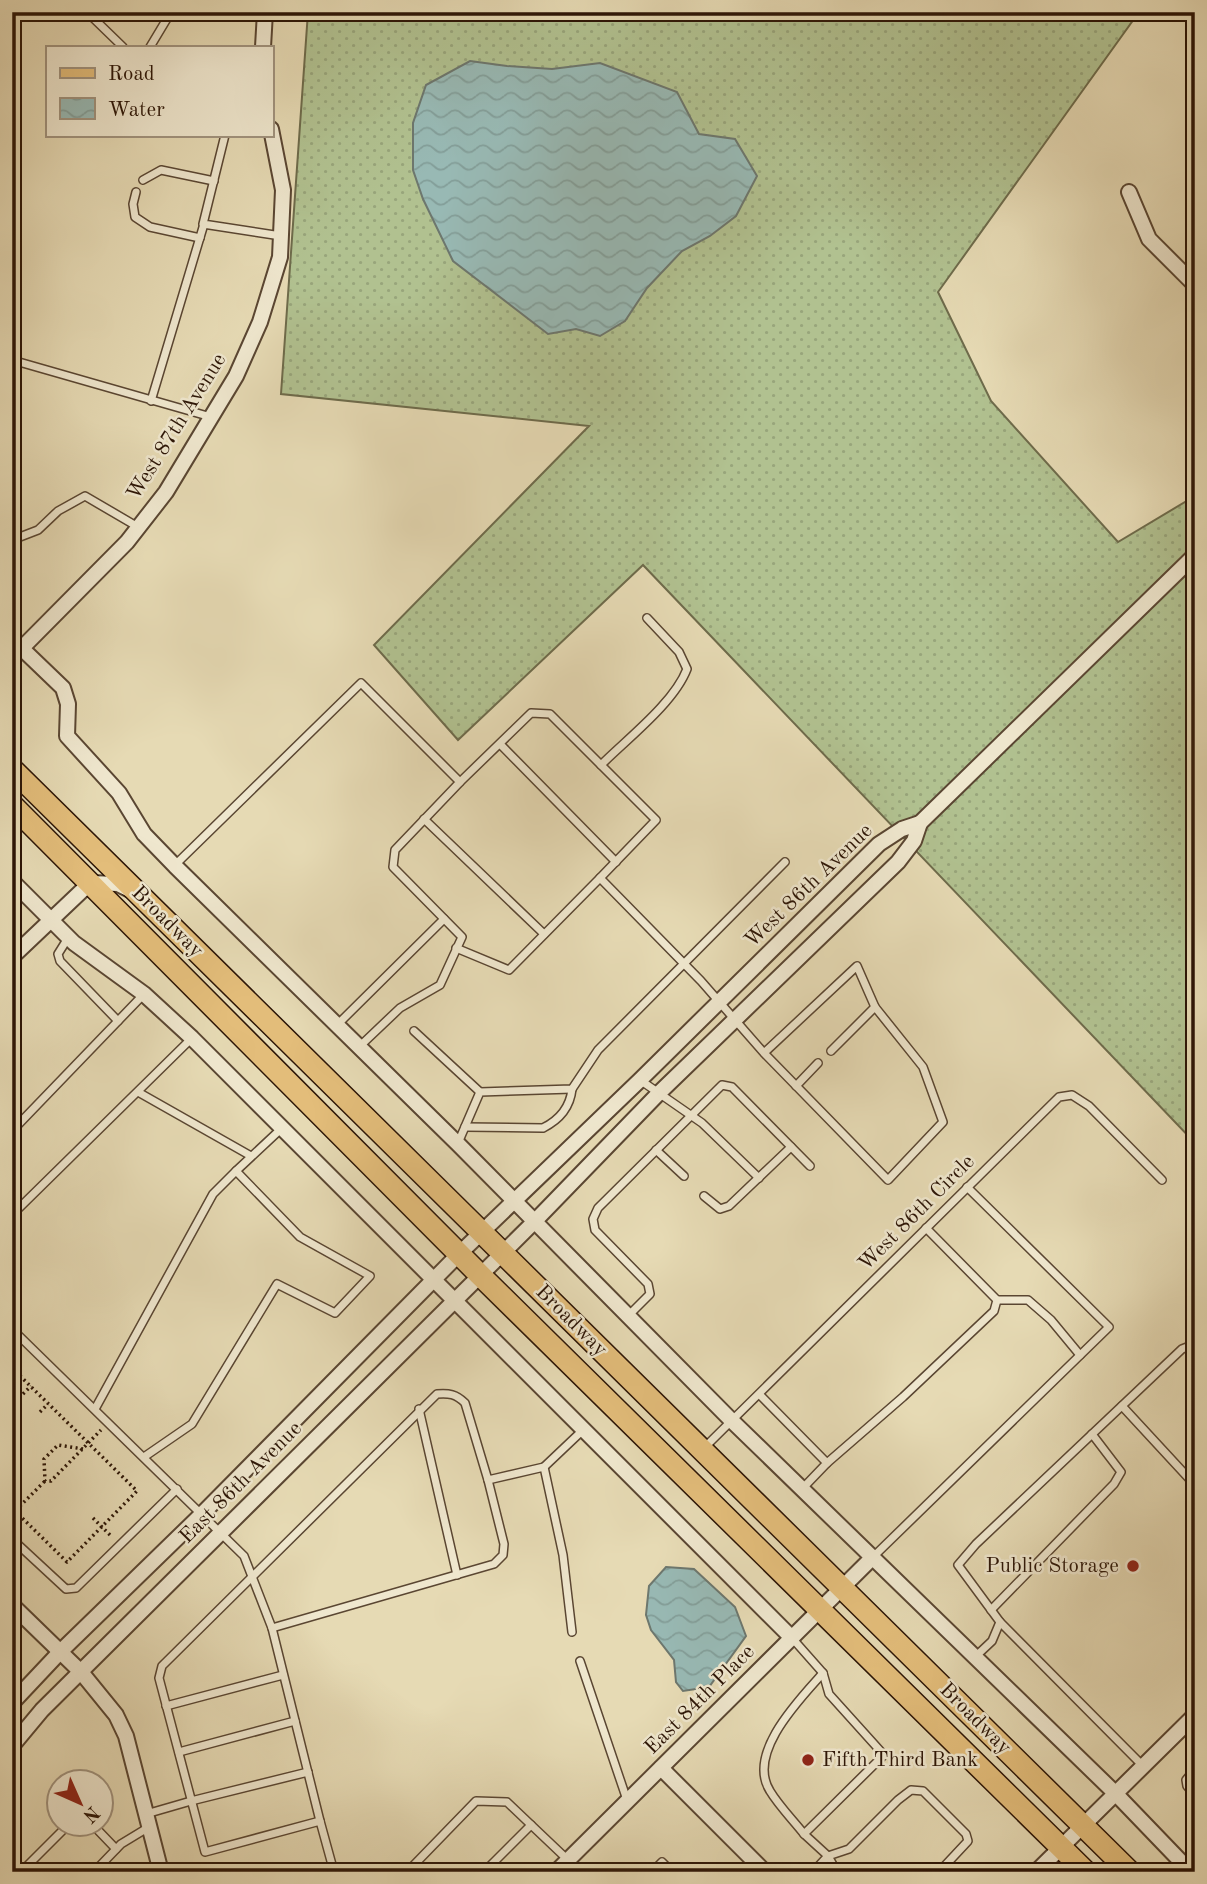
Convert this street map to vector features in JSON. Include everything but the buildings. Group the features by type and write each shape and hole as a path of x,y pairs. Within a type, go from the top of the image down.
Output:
{"main road":[{"name":"Broadway","path":"12,769 1130,1872"},
{"name":"Broadway","path":"12,805 479,1274 608,1398 1086,1872"}],"street":[{"path":"263,46 265,12"},
{"name":"West 87th Avenue","path":"15,649 127,542 166,492 236,376 260,322 280,257 283,190 272,136"},
{"path":"1129,192 1149,239 1195,285"},
{"path":"920,823 1195,555"},
{"path":"15,649 63,688 68,704 67,736 119,793 144,834 732,1420 1115,1793 1191,1872"},
{"name":"West 86th Avenue","path":"482,1233 879,844 902,829 920,823"},
{"name":"West 86th Avenue","path":"502,1252 659,1093 898,862 914,841 920,823"},
{"path":"12,881 68,938 144,994 192,1038 792,1638"},
{"path":"12,957 90,883 118,884 139,895"},
{"name":"East 86th Avenue","path":"12,1703 60,1652 202,1514 482,1233"},
{"name":"East 86th Avenue","path":"12,1746 42,1710 502,1252"},
{"name":"East 84th Place","path":"556,1872 873,1557"},
{"path":"14,1609 81,1672 116,1714 126,1736 161,1872"},
{"path":"1036,1872 1195,1716"},
{"path":"661,1768 765,1872"}],"lane":[{"path":"150,46 172,12"},
{"path":"89,14 122,46"},
{"path":"151,401 204,224 225,136"},
{"path":"143,180 161,170 214,181"},
{"path":"136,192 133,204 135,216 142,222 149,227 200,238"},
{"path":"204,224 281,236"},
{"path":"12,360 211,418"},
{"path":"12,540 38,530 58,511 85,496 138,528"},
{"path":"601,765 667,700 682,682 687,669 679,652 647,618"},
{"path":"175,866 361,683 460,782"},
{"path":"358,1048 400,1008 440,985 456,948 462,937 393,867 394,850 531,713 550,714 656,820 509,970 456,948"},
{"path":"500,744 616,862"},
{"path":"424,819 544,934"},
{"path":"465,1127 543,1128 551,1124 571,1102 572,1089 598,1050 785,862"},
{"path":"600,878 684,964 764,1053 888,1180 943,1122 923,1067 875,1007 857,966 764,1053"},
{"path":"336,1026 444,919"},
{"path":"68,938 58,954 60,961 118,1021"},
{"path":"12,1131 144,994"},
{"path":"831,1051 875,1007"},
{"path":"414,1031 480,1092 572,1089"},
{"path":"12,1217 192,1038"},
{"path":"796,1086 818,1063"},
{"path":"640,1080 691,1114 759,1178"},
{"path":"629,1315 650,1294 648,1284 594,1230 593,1219 598,1208 722,1085 732,1087 810,1166"},
{"path":"138,1092 251,1156"},
{"path":"457,1144 480,1092"},
{"name":"West 86th Circle","path":"702,1450 1059,1097 1072,1095 1089,1106 1162,1180"},
{"path":"95,1409 213,1194 282,1128"},
{"path":"704,1196 720,1209 729,1206 791,1147"},
{"path":"656,1150 684,1176"},
{"path":"144,1457 192,1424 277,1284 335,1313 370,1276 300,1237 236,1171"},
{"path":"873,1557 1109,1327 967,1186"},
{"path":"926,1228 997,1300 1028,1300 1051,1320 1080,1355"},
{"path":"802,1489 827,1463 968,1337 994,1311 997,1300"},
{"path":"12,1329 244,1556 272,1628 334,1872"},
{"path":"1143,1766 1000,1622 958,1565 976,1544 1182,1349 1195,1344"},
{"path":"272,1628 494,1564 503,1555 504,1544 488,1480 465,1403 459,1397 448,1393 437,1394 419,1409 162,1666 159,1678 205,1852 320,1821"},
{"path":"760,1395 827,1463"},
{"path":"1122,1406 1195,1485"},
{"path":"419,1409 457,1575"},
{"path":"488,1480 544,1467 584,1429"},
{"path":"991,1609 1114,1484 1121,1472 1092,1434"},
{"path":"544,1467 563,1555 572,1632"},
{"path":"12,1539 55,1581 66,1589 76,1588 177,1489"},
{"path":"975,1657 992,1641 1000,1622"},
{"path":"792,1638 823,1673 829,1694 884,1755 804,1834"},
{"path":"580,1661 628,1801"},
{"path":"823,1673 787,1713 767,1748 765,1773 768,1789 804,1834 828,1856 837,1872"},
{"path":"166,1706 283,1675"},
{"path":"179,1752 295,1721"},
{"path":"1195,1769 1186,1780 1195,1796"},
{"path":"93,1872 148,1820 191,1801 308,1772"},
{"path":"813,1872 828,1856 849,1849 911,1790 923,1791 966,1834 968,1841 939,1872"},
{"path":"415,1872 411,1868 477,1801 507,1802 568,1860"},
{"path":"484,1872 531,1825"},
{"path":"21,1872 54,1839"},
{"path":"106,1839 116,1850"},
{"path":"652,1872 662,1862 672,1872"}],"path":[{"path":"12,1368 137,1491 67,1562 13,1511 45,1481 51,1481 88,1443"},
{"path":"23,1394 31,1386"},
{"path":"40,1412 48,1404"},
{"path":"45,1481 44,1459 58,1445 83,1449"},
{"path":"93,1518 101,1527"}],"green space":[{"path":"308,12 1139,12 938,292 991,401 1118,542 1195,496 1195,1143 643,565 458,740 374,645 589,426 281,394"}],"water":[{"path":"470,61 552,69 600,63 677,92 699,134 735,139 757,176 736,216 710,236 682,251 647,288 625,321 600,336 576,329 548,334 453,261 423,199 413,170 413,123 426,85"},
{"path":"666,1567 694,1569 735,1607 746,1636 709,1687 683,1691 676,1682 674,1660 651,1630 646,1615 649,1586"}],"place":[{"name":"Public Storage","path":"1133,1566"},
{"name":"Fifth Third Bank","path":"808,1760"}]}
